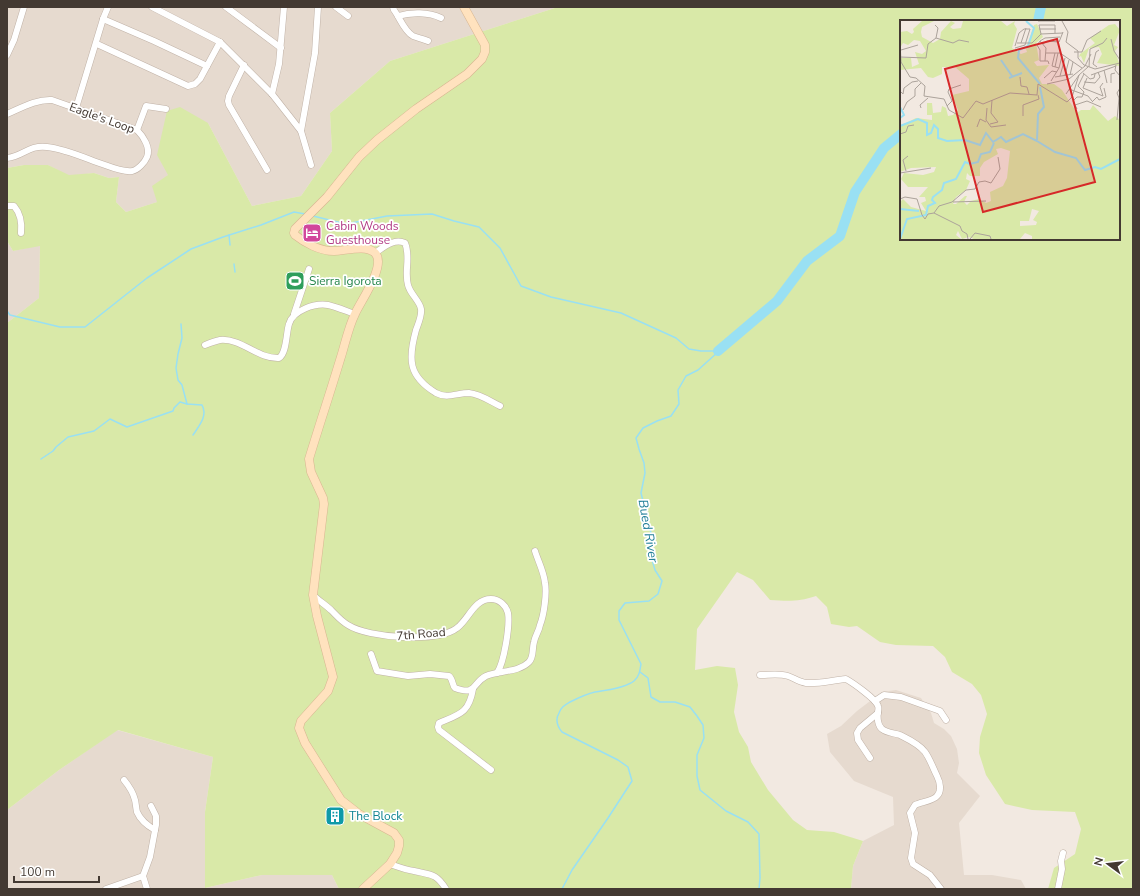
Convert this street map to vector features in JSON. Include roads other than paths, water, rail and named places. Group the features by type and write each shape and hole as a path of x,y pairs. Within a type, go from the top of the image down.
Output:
{"main road":[{"path":"363,889 390,864 397,853 399,840 394,833 359,814 341,800 305,743 299,728 301,721 328,691 333,677 313,596 324,504 311,472 309,459 355,314 373,280 378,265 378,257 375,253 369,250 356,248 333,251 322,249 307,243 294,233 304,220 327,197 359,157 377,140 416,109 467,74 482,59 485,52 485,45 464,7"}],"street":[{"path":"7,55 14,40 24,7"},
{"path":"76,108 108,7"},
{"path":"152,7 220,42 244,65 272,94 301,131 310,165"},
{"path":"226,7 281,48"},
{"path":"301,131 314,53 318,7"},
{"path":"336,7 348,16"},
{"path":"272,94 278,73 283,8"},
{"path":"396,10 409,14 430,14 441,18"},
{"path":"396,10 407,31 428,41"},
{"path":"103,19 206,66"},
{"path":"96,44 188,86 195,84 200,79 220,42"},
{"path":"244,65 228,96 228,101 267,170"},
{"name":"Eagle's Loop","path":"7,114 38,101 52,100 138,130 143,135 149,151 143,164 135,170 124,170 112,167 81,156 48,147 35,147 17,156 7,158"},
{"path":"138,130 146,106 166,109"},
{"path":"7,206 14,206 16,209 22,224 21,233"},
{"path":"375,253 394,242 400,241 405,243 407,249 408,287 421,307 411,351 414,373 426,386 440,395 477,394 500,406"},
{"path":"205,345 216,341 229,340 263,355 279,358 283,354 289,322 294,314 309,269"},
{"path":"294,314 314,306 326,305 355,314"},
{"path":"491,770 439,730 438,727 440,723 462,713 469,703 473,689 482,679 497,673 521,668 532,659 534,641 542,619 545,595 545,583 535,551"},
{"name":"7th Road","path":"313,596 349,626 374,634 399,637 441,635 451,632 458,627 479,603 492,599 500,601 505,606 508,613 508,621 501,664 497,673"},
{"path":"371,654 377,671 408,676 430,674 449,676 452,679 455,688 463,690 473,689"},
{"path":"760,675 778,674 805,683 846,679 859,687 875,701 878,707 880,726 882,729 914,742 924,751 939,779 940,786 937,796 915,805 910,813 914,824 915,833 911,858 914,864 933,878 941,889"},
{"path":"875,701 884,695 901,696 940,711 946,720"},
{"path":"870,758 858,740 857,733 860,728 878,713"},
{"path":"124,780 129,786 140,817 155,830"},
{"path":"147,889 143,876 150,857 155,830 156,816 152,806"},
{"path":"1058,889 1062,869 1061,861 1063,853"},
{"path":"390,864 435,876 441,881 446,889"},
{"path":"106,889 143,876"}],"waterway":[{"name":"Bued River","path":"1038,20 1041,7"},
{"name":"Bued River","path":"718,351 777,301 807,261 840,236 855,192 884,148 900,135"},
{"path":"7,311 10,315 60,327 85,327 147,278 191,249 294,212 305,214"},
{"path":"313,216 346,224 387,216 432,214 479,227 500,248 521,286 551,297 621,313 676,338 689,349 718,351"},
{"path":"229,235 230,245"},
{"path":"234,264 235,272"},
{"path":"181,324 182,338 176,368 178,380 182,385 187,404 202,405 204,409 202,421 193,435"},
{"name":"Bued River","path":"562,889 572,870 632,781 628,767 618,760 562,732 557,721 561,709 565,705 582,696 626,685 636,679 640,671 641,664 619,620 619,611 625,603 649,601 658,594 662,581 655,570 650,553 651,533 641,493 645,473 644,463 636,438 643,428 671,416 679,404 678,390 686,376 698,370 718,352"},
{"path":"41,459 53,451 68,437 94,431 110,419 127,427 173,411 180,402 187,404"},
{"path":"640,672 648,678 651,697 660,702 675,702 690,707 703,725 704,738 697,755 697,776 700,790 726,811 748,822 759,834 759,889"}],"place":[{"name":"Cabin Woods Guesthouse","path":"312,233"},
{"name":"Sierra Igorota","path":"295,281"},
{"name":"The Block","path":"335,816"}]}
